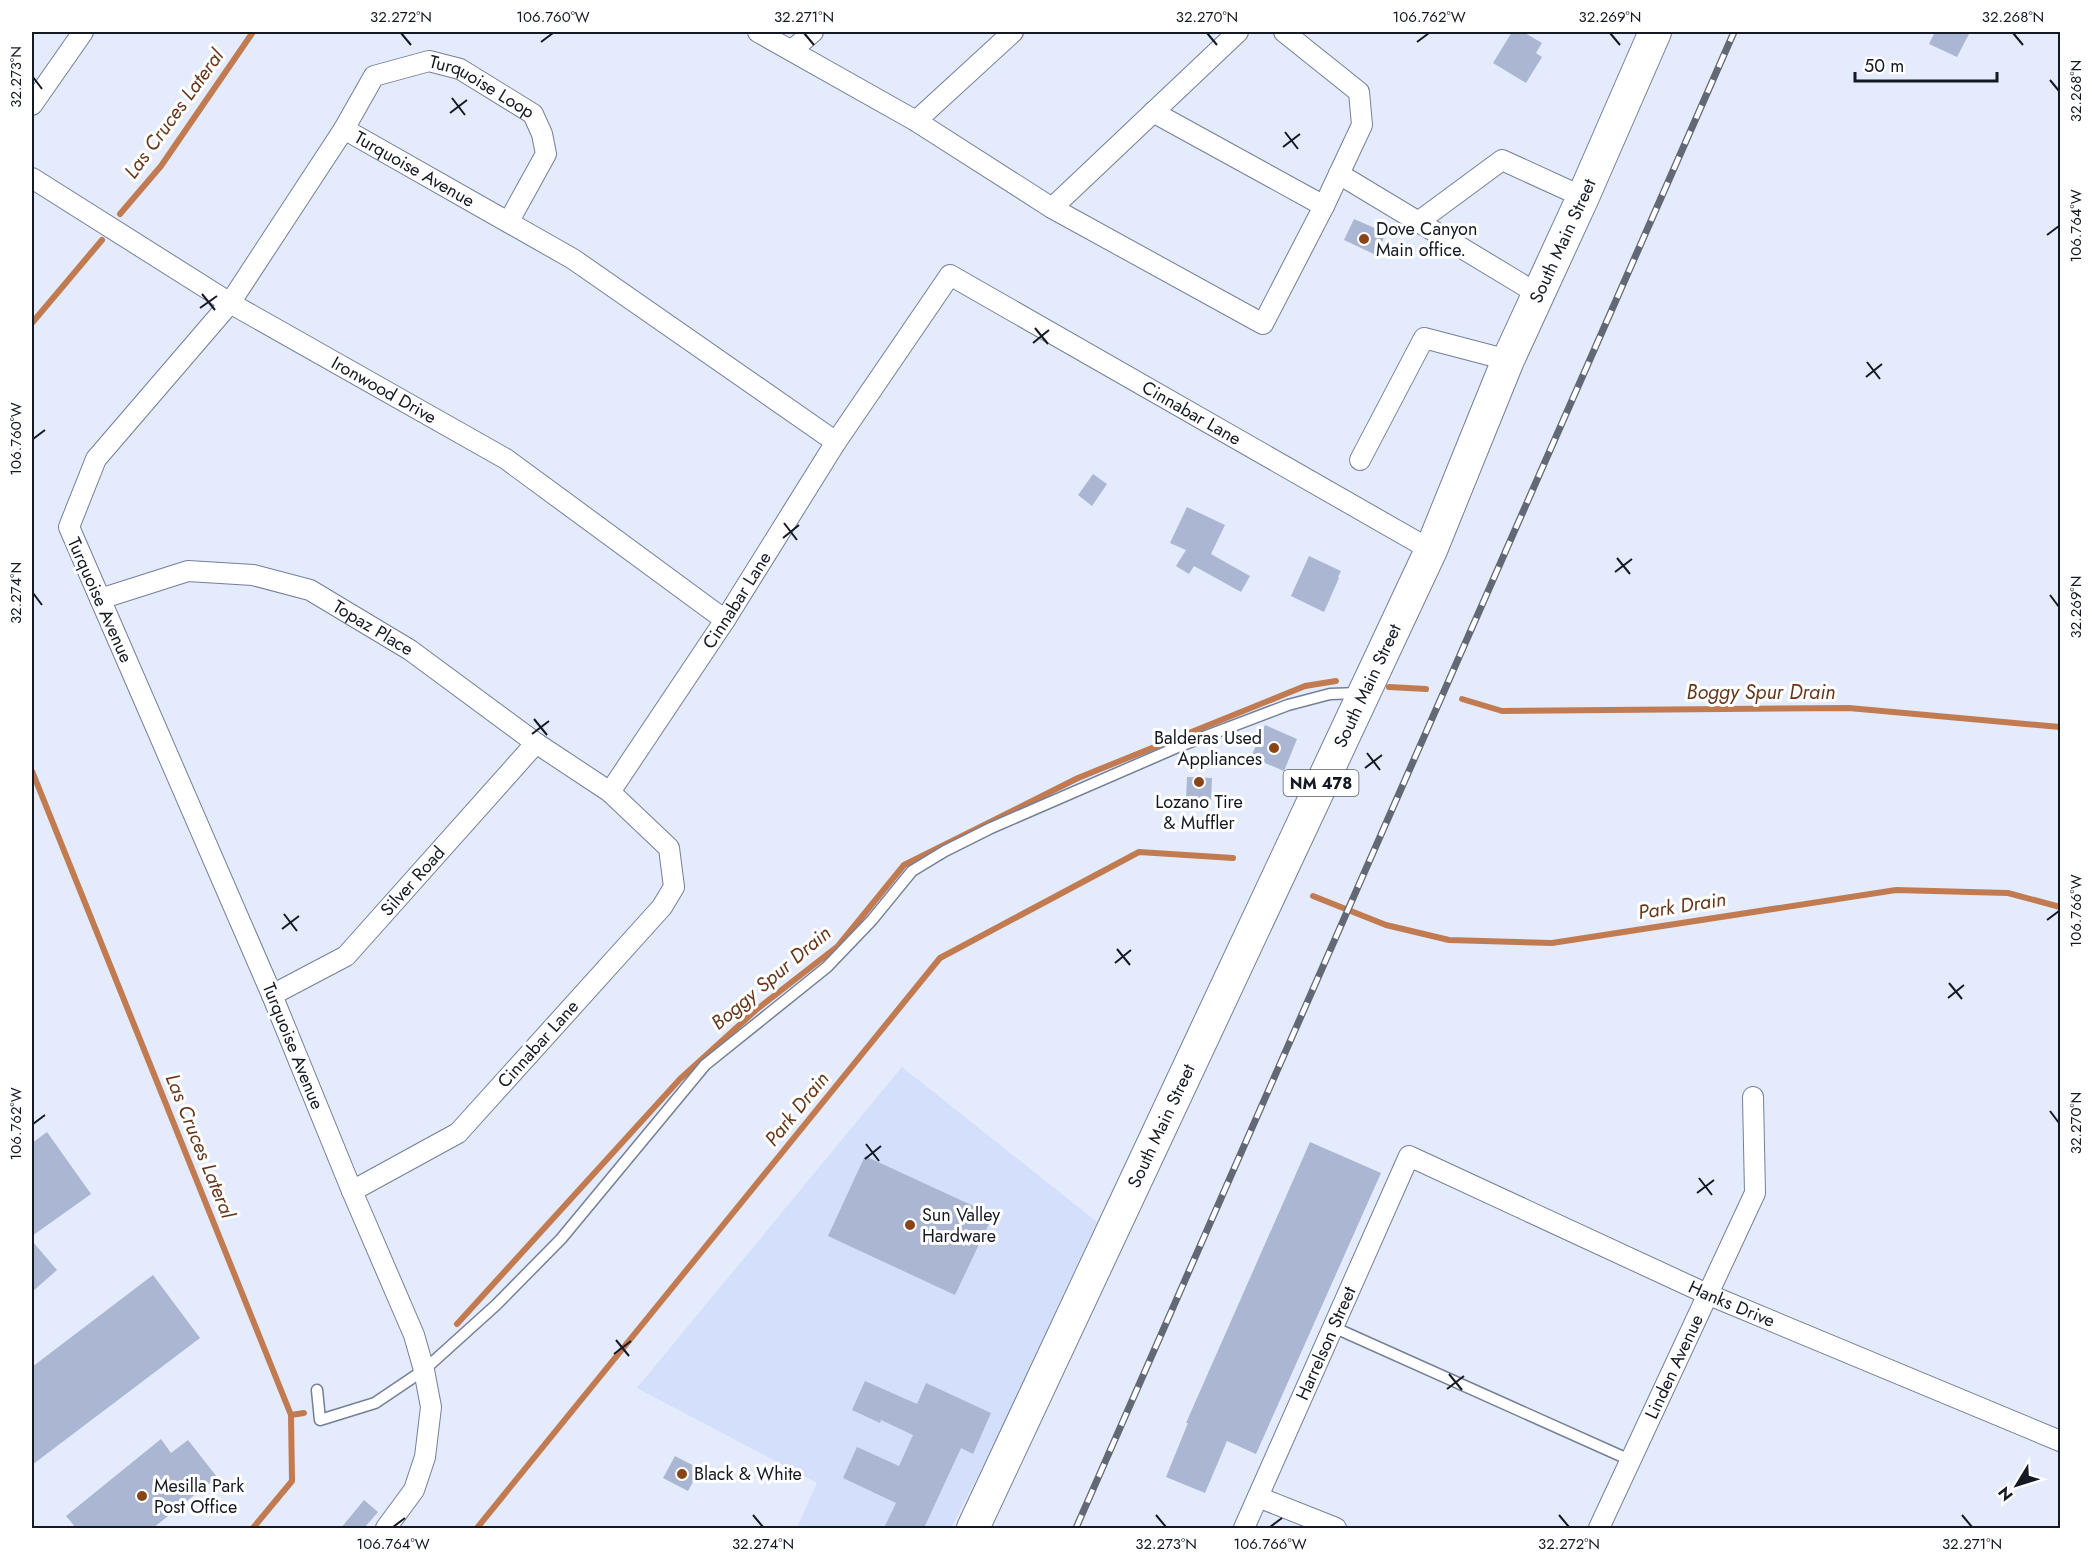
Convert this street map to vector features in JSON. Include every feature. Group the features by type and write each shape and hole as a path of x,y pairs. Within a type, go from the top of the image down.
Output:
{"main road":[{"name":"South Main Street","path":"973,1528 1431,550 1508,360 1655,32"}],"street":[{"path":"32,105 82,32"},
{"path":"758,32 916,121 1052,208 1263,324 1324,206 1362,125 1359,92 1284,32"},
{"path":"792,50 813,32"},
{"path":"916,121 1013,32"},
{"path":"1052,208 1238,32"},
{"name":"Turquoise Loop","path":"344,129 374,76 429,61 460,69 533,114 542,134 546,154 509,221"},
{"path":"1153,112 1324,206"},
{"name":"Turquoise Avenue","path":"386,1528 414,1490 425,1457 431,1407 424,1370 414,1335 272,995 69,527 96,459 230,303 344,129 573,259 836,442"},
{"path":"1418,222 1502,160 1583,197"},
{"path":"1339,174 1538,294"},
{"name":"Ironwood Drive","path":"32,178 230,303 506,459 725,620"},
{"name":"Cinnabar Lane","path":"352,1191 458,1133 662,907 674,887 669,848 610,792 725,620 836,442 950,275 1431,550"},
{"path":"1360,460 1424,338 1508,360"},
{"name":"Topaz Place","path":"100,599 188,571 253,575 310,590 410,650 536,744 610,792"},
{"name":"Silver Road","path":"272,995 346,956 536,744"},
{"name":"Linden Avenue","path":"1599,1528 1755,1193 1753,1097"},
{"name":"Hanks Drive","path":"1409,1156 1707,1294 2061,1441"},
{"name":"Harrelson Street","path":"1244,1528 1409,1156"},
{"path":"1258,1497 1336,1528"}],"lane":[{"path":"317,1390 320,1420 375,1403 424,1370 496,1305 561,1239 705,1065 827,967 872,920 912,871 991,828 1180,746 1288,705 1330,694 1364,693"},
{"path":"1334,1327 1630,1460"}],"shaded area":[{"path":"902,1067 1097,1222 989,1454 951,1528 797,1528 817,1483 637,1388"}],"building":[{"path":"1512,32 1523,32 1542,43 1536,53 1542,57 1526,83 1493,63"},
{"path":"1935,32 1970,32 1957,57 1929,44"},
{"name":"Dove Canyon Main office.","path":"1354,219 1386,233 1376,255 1344,240"},
{"path":"1093,474 1107,484 1092,506 1078,495"},
{"path":"1187,507 1225,525 1211,554 1250,576 1241,592 1194,566 1189,574 1176,566 1186,550 1170,543"},
{"path":"1309,556 1341,571 1324,612 1291,596"},
{"name":"Balderas Used Appliances","path":"1265,725 1297,739 1284,771 1251,757"},
{"name":"Lozano Tire & Muffler","path":"1187,777 1212,778 1211,802 1186,801"},
{"path":"47,1132 91,1194 32,1236 32,1143"},
{"path":"1310,1142 1381,1173 1256,1454 1227,1441 1205,1493 1166,1477 1188,1423 1186,1423"},
{"name":"Sun Valley Hardware","path":"865,1156 993,1215 955,1295 828,1236"},
{"path":"32,1241 57,1270 32,1292"},
{"path":"153,1275 200,1338 32,1465 32,1367"},
{"path":"865,1381 917,1404 926,1383 991,1413 973,1454 961,1448 924,1528 884,1528 896,1503 843,1478 857,1447 899,1466 913,1435 852,1410"},
{"name":"Mesilla Park Post Office","path":"161,1439 171,1453 188,1440 217,1477 153,1528 76,1528 66,1516"},
{"name":"Black & White","path":"675,1456 700,1469 688,1491 663,1478"},
{"path":"364,1500 378,1512 364,1528 341,1528"}],"waterway":[{"name":"Las Cruces Lateral","path":"120,214 161,166 253,32"},
{"name":"Las Cruces Lateral","path":"32,323 102,240"},
{"name":"Boggy Spur Drain","path":"457,1324 680,1079 756,1010 838,946 904,865 1078,778 1305,686 1336,681"},
{"name":"Boggy Spur Drain","path":"1389,687 1426,689"},
{"name":"Boggy Spur Drain","path":"1462,699 1502,711 1849,708 2060,727"},
{"name":"Las Cruces Lateral","path":"32,771 291,1415 292,1481 253,1528"},
{"name":"Park Drain","path":"477,1528 940,958 1139,852 1233,858"},
{"name":"Park Drain","path":"1313,896 1386,925 1449,940 1552,943 1896,890 2008,893 2060,907"},
{"name":"Boggy Spur Drain","path":"291,1415 304,1413"}],"railway":[{"path":"1076,1528 1734,32"}],"place":[{"name":"Dove Canyon Main office.","path":"1364,239"},
{"name":"Balderas Used Appliances","path":"1274,748"},
{"name":"Lozano Tire & Muffler","path":"1199,782"},
{"name":"Sun Valley Hardware","path":"910,1225"},
{"name":"Black & White","path":"682,1474"},
{"name":"Mesilla Park Post Office","path":"142,1496"}]}
